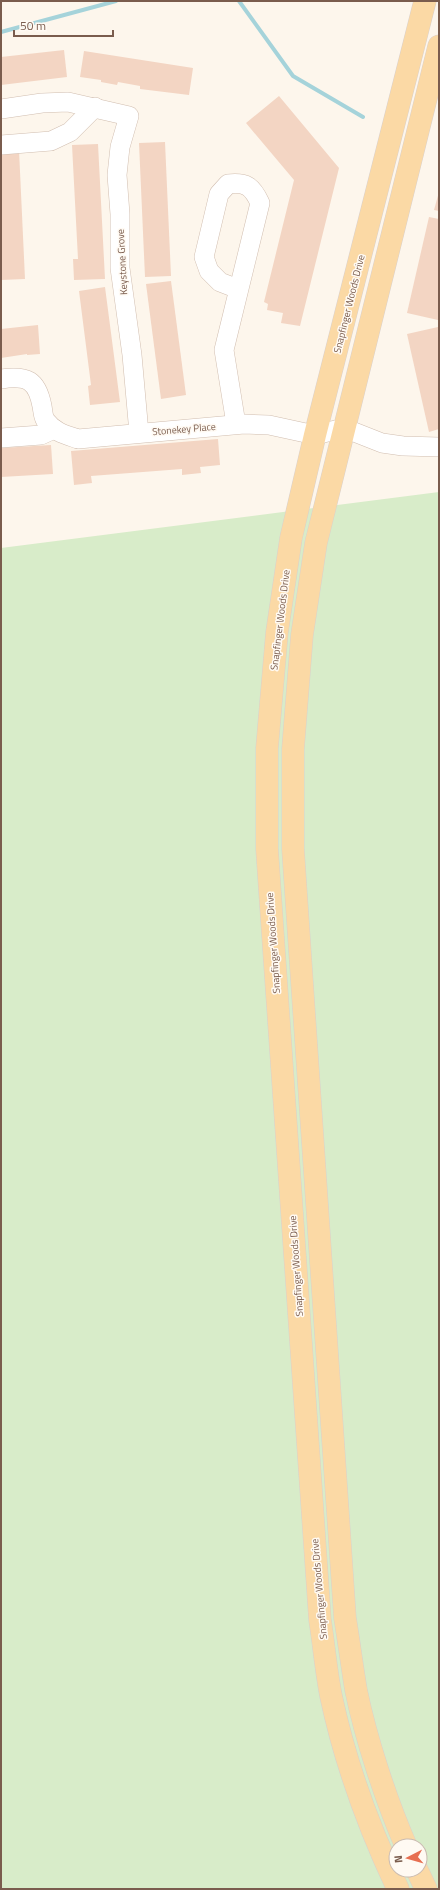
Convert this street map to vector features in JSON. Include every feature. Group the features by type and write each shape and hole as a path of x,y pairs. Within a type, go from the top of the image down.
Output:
{"main road":[{"name":"Snapfinger Woods Drive","path":"398,1889 382,1854 352,1774 331,1696 319,1604 267,850 267,748 277,632 291,538 425,1"},
{"path":"403,1838 376,1766 358,1696 344,1602 293,849 293,749 302,635 316,543 439,46"},
{"path":"421,1878 426,1889"}],"street":[{"path":"1,109 42,103 68,102 95,107"},
{"path":"1,145 51,141 70,132 95,107"},
{"name":"Keystone Grove","path":"95,107 130,116 120,148 117,175 120,214 120,268 132,355 139,433"},
{"path":"236,424 224,350 260,203 254,191 240,183 228,184 219,194 204,257 208,271 220,282 238,289"},
{"name":"Stonekey Place","path":"1,379 14,377 28,380 37,387 45,420 60,433 78,439 236,424 269,425 316,435"},
{"path":"1,438 41,436 54,428"},
{"path":"316,435 344,428 382,443 403,446 439,447"},
{"path":"267,790 293,787"},
{"path":"319,1604 344,1602"}],"green space":[{"path":"439,492 439,1889 1,1889 1,548"}],"building":[{"path":"64,50 67,77 1,85 1,57"},
{"path":"84,51 193,68 189,95 140,89 140,86 118,82 117,85 101,82 101,80 80,77"},
{"path":"279,96 339,168 300,326 281,323 283,313 267,310 268,304 264,302 294,180 246,123"},
{"path":"165,142 171,276 145,277 139,143"},
{"path":"98,144 105,279 74,280 73,259 78,259 72,145"},
{"path":"19,150 25,279 1,280 1,151"},
{"path":"439,192 439,211 434,210"},
{"path":"429,217 439,219 438,320 407,313"},
{"path":"171,281 186,395 161,399 146,284"},
{"path":"105,287 120,402 90,405 88,386 91,385 79,291"},
{"path":"38,325 40,354 27,354 1,358 1,329"},
{"path":"438,327 439,429 429,432 407,334"},
{"path":"218,439 220,465 200,467 201,473 182,475 182,469 91,476 92,483 74,485 71,451"},
{"path":"51,445 53,474 1,477 1,448"}],"waterway":[{"path":"1,32 116,1"},
{"path":"239,1 293,76 363,117"}]}
